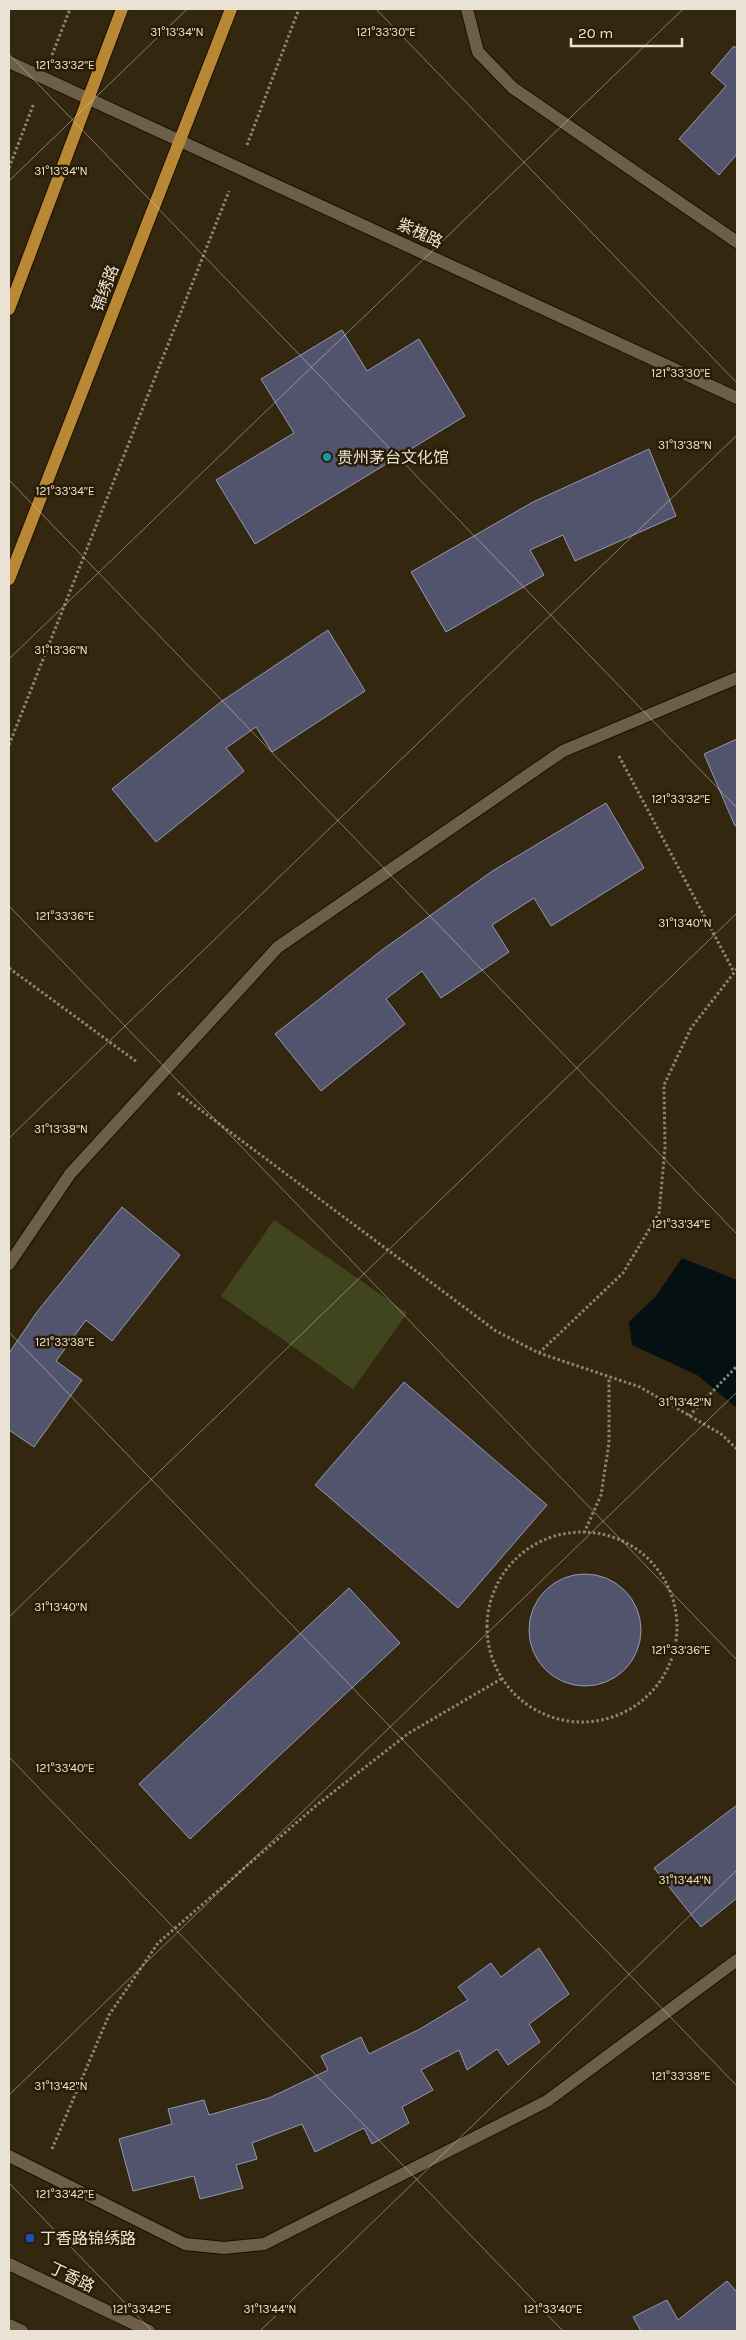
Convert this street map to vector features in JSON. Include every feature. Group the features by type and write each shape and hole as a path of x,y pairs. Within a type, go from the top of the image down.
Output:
{"main road":[{"path":"9,309 122,9"},
{"name":"锦绣路","path":"9,579 231,9"}],"street":[{"path":"468,9 478,52 513,88 737,242"},
{"name":"紫槐路","path":"9,62 737,398"},
{"path":"9,1264 70,1174 278,947 563,751 737,678"},
{"path":"9,2156 185,2244 224,2248 264,2244 547,2101 737,1960"},
{"name":"丁香路","path":"9,2264 149,2331"},
{"path":"9,2325 22,2331"}],"path":[{"path":"9,745 239,167 299,9"},
{"path":"539,1353 623,1274 659,1213 664,1148 664,1086 691,1028 735,971 606,733"},
{"path":"9,968 496,1331 539,1353 640,1387 721,1434 737,1449"},
{"path":"689,1416 737,1366"},
{"path":"584,1533 601,1495 608,1451 609,1377"},
{"path":"565,1533 584,1533 598,1533 629,1543 654,1564 671,1593 678,1625 672,1658 656,1688 634,1708 606,1720 576,1723 547,1717 520,1702 501,1679 489,1651 486,1621 493,1592 508,1566 534,1544 565,1533"},
{"path":"42,2173 109,2015 158,1943 318,1804 409,1732 501,1679"}],"green space":[{"path":"274,1220 407,1313 353,1389 221,1296"}],"shaded area":[{"path":"682,1258 737,1280 737,1408 697,1375 632,1345 629,1322 656,1296"}],"building":[{"path":"734,46 737,49 737,154 719,175 679,139 726,86 711,73"},
{"name":"贵州茅台文化馆","path":"342,330 367,371 419,339 465,416 255,544 216,480 294,433 261,379"},
{"path":"649,449 676,516 575,561 563,535 530,550 544,575 446,632 411,572 533,502"},
{"path":"328,630 365,691 272,752 256,727 226,748 244,771 156,842 112,789 222,701"},
{"path":"737,739 737,825 735,826 704,754"},
{"path":"606,803 644,868 551,926 534,898 492,925 509,952 441,998 422,971 386,999 405,1024 321,1091 275,1034 382,950 491,872"},
{"path":"122,1207 180,1255 112,1341 86,1320 56,1361 82,1380 34,1447 9,1430 9,1353 37,1312"},
{"path":"404,1382 547,1505 458,1608 315,1485"},
{"path":"585,1574 607,1578 625,1590 637,1608 641,1630 637,1652 625,1670 607,1682 585,1686 563,1682 545,1670 533,1652 529,1630 533,1608 545,1590 563,1578"},
{"path":"349,1588 400,1643 190,1839 139,1784"},
{"path":"737,1805 737,1898 701,1927 654,1868"},
{"path":"539,1948 569,1994 529,2024 540,2042 508,2065 497,2049 467,2070 459,2050 421,2070 433,2090 402,2107 409,2123 372,2144 364,2128 315,2152 302,2124 252,2143 257,2159 236,2165 243,2188 200,2199 194,2176 133,2191 119,2139 172,2124 168,2109 204,2100 209,2115 269,2098 328,2070 321,2056 361,2037 369,2054 420,2029 468,2000 458,1987 491,1963 501,1977"},
{"path":"727,2281 737,2292 737,2329 735,2331 641,2331 633,2317 667,2300 678,2320"}],"place":[{"name":"贵州茅台文化馆","path":"327,457"},
{"name":"丁香路锦绣路","path":"30,2238"}]}
